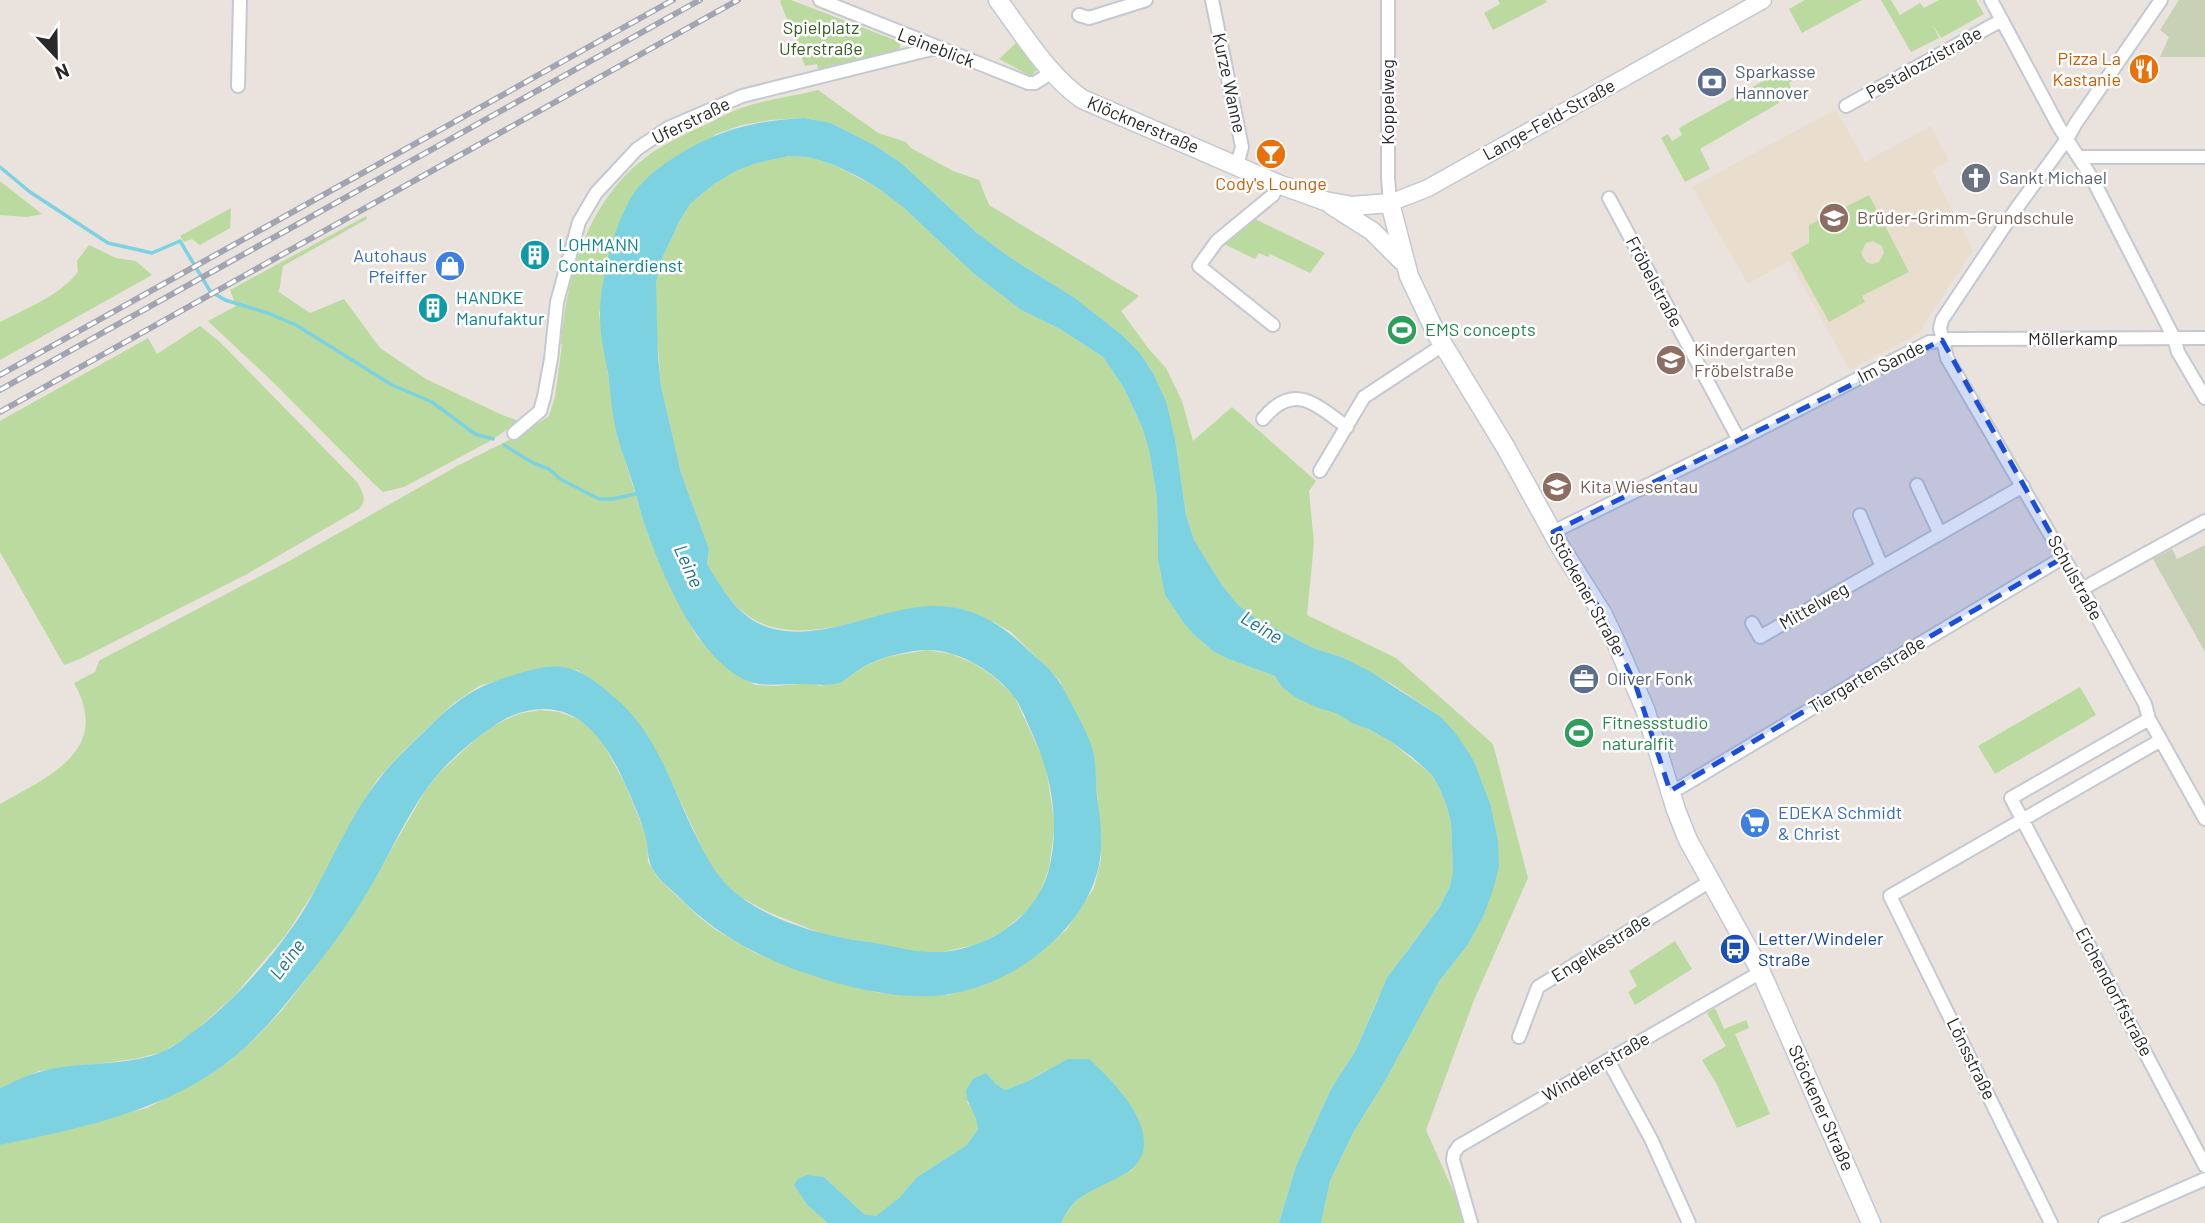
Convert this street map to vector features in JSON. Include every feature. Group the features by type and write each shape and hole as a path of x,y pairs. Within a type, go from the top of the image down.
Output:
{"main road":[{"name":"Klöcknerstraße","path":"998,0 1052,72 1082,99 1278,184 1325,201"},
{"name":"Lange-Feld-Straße","path":"1325,201 1352,206 1390,203"},
{"path":"1325,201 1371,231 1405,264"},
{"name":"Stöckener Straße","path":"1390,203 1405,264 1443,345 1602,613 1636,686 1688,840 1761,972 1871,1223"}],"street":[{"path":"238,86 240,0"},
{"name":"Leineblick","path":"820,0 1028,83 1035,83 1052,72"},
{"path":"1079,15 1089,18 1146,0"},
{"name":"Kurze Wanne","path":"1212,0 1242,147 1237,165"},
{"name":"Koppelweg","path":"1388,0 1390,203"},
{"name":"Lange-Feld-Straße","path":"1390,203 1428,188 1763,0"},
{"path":"1991,0 2079,157 2174,338 2178,352 2205,398"},
{"name":"Im Sande","path":"1553,532 1739,440 1921,345 1942,340 1942,320 2161,0"},
{"name":"Pestalozzistraße","path":"1846,106 2002,20"},
{"name":"Uferstraße","path":"514,433 540,411 549,373 557,302 579,222 596,193 637,149 668,128 742,96 936,48"},
{"path":"2079,157 2205,157"},
{"path":"1273,325 1199,266 1217,241 1273,195 1278,184"},
{"name":"Fröbelstraße","path":"1609,198 1739,440"},
{"name":"Möllerkamp","path":"1942,340 2205,338"},
{"name":"Schulstraße","path":"1942,340 1947,358 2082,589 2145,704 2149,719 2205,819"},
{"path":"1320,471 1364,397 1443,345"},
{"path":"1263,419 1281,402 1303,399 1312,402 1347,426"},
{"path":"1917,485 1940,534"},
{"name":"Mittelweg","path":"1752,623 1760,637 2023,486"},
{"path":"1860,514 1882,567"},
{"path":"2082,589 2205,521"},
{"name":"Tiergartenstraße","path":"1670,791 1681,787 2064,557"},
{"path":"2149,719 2011,798 2022,818 2161,740"},
{"name":"Lönsstraße","path":"2022,818 1890,895 2051,1223"},
{"name":"Eichendorffstraße","path":"2022,818 2205,1166"},
{"name":"Engelkestraße","path":"1519,1037 1538,987 1709,882"},
{"name":"Windelerstraße","path":"1471,1223 1454,1160 1454,1153 1459,1146 1761,972"},
{"path":"1608,1060 1651,1139 1689,1223"},
{"path":"2105,1223 2205,1179"}],"highlighted area":[{"path":"1942,340 2064,557 1670,791 1636,686 1602,613 1553,532"}],"shaded area":[{"name":"Brüder-Grimm-Grundschule","path":"1836,109 1865,162 1931,126 1949,161 1932,171 1973,250 1919,333 1850,370 1789,261 1748,284 1692,187"}],"green space":[{"name":"Spielplatz Uferstraße","path":"791,0 900,42 900,50 818,69 817,64 805,66 780,1"},
{"path":"1498,0 1547,2 1493,30 1484,13 1500,4"},
{"path":"1805,0 1862,0 1802,33 1789,9"},
{"path":"1881,0 1891,0 1900,15 1920,3 1924,8 1939,0 1976,0 1984,14 1941,38 1933,25 1939,38 1911,52"},
{"path":"2179,0 2205,0 2205,57 2160,57 2169,37 2160,30"},
{"path":"1016,43 1037,70 1031,76 999,59"},
{"path":"1785,69 1792,81 1789,83 1794,94 1700,149 1710,169 1685,182 1661,138 1668,134 1672,141 1682,135 1679,128"},
{"path":"818,90 878,133 906,142 911,148 953,171 979,180 989,205 1139,296 1121,311 1166,368 1182,401 1193,441 1232,407 1316,481 1309,491 1314,543 1307,615 1396,658 1493,744 1528,878 1474,1000 1426,1130 1455,1195 1463,1223 1321,1223 1330,1181 1353,1133 1385,1081 1440,980 1467,946 1483,917 1498,841 1491,806 1474,761 1441,717 1395,686 1344,658 1313,648 1254,617 1238,605 1194,540 1186,515 1175,438 1166,401 1140,353 1122,335 1075,298 977,233 900,162 831,123 804,118 742,125 716,134 625,209 611,250 599,314 617,434 648,535 677,599 697,637 730,670 755,685 810,683 820,686 842,682 865,666 887,657 927,650 951,654 973,663 994,677 1014,696 1045,763 1055,824 1049,868 1040,892 1029,909 1003,931 979,944 933,954 828,936 768,912 742,898 725,884 709,863 672,783 612,696 577,670 540,668 479,686 454,703 402,752 377,780 317,887 286,935 234,996 194,1032 163,1052 135,1059 39,1071 0,1088 0,804 55,771 70,758 80,744 85,727 84,707 74,683 95,672 99,661 104,658 291,560 459,465 525,432 549,416 555,397 564,316 576,262 598,212 613,190 631,170 653,152 685,134 744,107"},
{"path":"789,156 808,157 832,164 878,188 904,208 973,273 1021,310 1060,329 1103,357 1124,388 1142,427 1157,498 1158,560 1165,595 1184,623 1213,651 1275,676 1281,686 1318,708 1338,714 1390,741 1432,775 1439,787 1451,823 1453,871 1450,886 1439,908 1403,956 1377,1000 1356,1050 1331,1089 1296,1166 1279,1223 1061,1223 1082,1196 1133,1169 1047,1070 1005,1090 986,1073 967,1102 977,1118 978,1129 967,1145 917,1177 899,1198 876,1217 864,1214 824,1177 794,1185 807,1205 828,1223 0,1223 0,1145 147,1108 209,1075 231,1060 283,1009 337,938 365,896 425,791 438,774 476,739 495,725 518,714 540,710 559,712 578,719 598,734 624,782 639,818 647,838 648,862 657,877 699,917 755,953 814,976 879,993 948,995 982,986 1000,977 1040,953 1067,929 1094,888 1101,859 1101,840 1094,757 1060,681 1011,632 994,622 870,620 817,629 786,630 772,627 747,615 735,604 717,582 707,564 709,549 681,473 661,386 656,325 656,284 660,263 690,204 714,184 757,163"},
{"path":"0,181 42,214 27,217 0,215"},
{"path":"1869,195 1909,272 1862,296 1865,302 1829,322 1791,253 1809,243 1809,225","holes":["1873,241 1882,246 1884,253 1879,262 1866,262 1861,253 1866,243"]},
{"path":"231,208 230,228 200,245 192,239 184,242 180,236"},
{"path":"366,216 367,219 283,266 279,292 310,313 344,299 380,348 426,379 519,421 490,441 404,487 383,492 208,321 236,306 230,290"},
{"path":"1253,218 1325,253 1310,273 1270,254 1268,257 1259,253 1255,259 1222,243"},
{"path":"89,245 116,258 136,261 152,275 0,360 0,322 62,288 78,272 77,261"},
{"path":"200,326 220,342 357,482 363,502 359,509 247,574 64,665 0,552 0,421 148,338 157,354"},
{"path":"2205,545 2205,652 2153,559 2172,549 2177,559"},
{"path":"2080,687 2096,715 1995,774 1978,746"},
{"path":"1675,941 1692,969 1635,1005 1628,992 1637,986 1629,971"},
{"path":"1715,1008 1724,1029 1746,1020 1749,1028 1735,1034 1770,1114 1737,1128 1702,1060 1726,1046 1707,1013"}],"water":[{"name":"Leine","path":"804,118 831,123 900,162 977,233 1075,298 1122,335 1140,353 1166,401 1175,438 1186,515 1194,540 1238,605 1254,617 1313,648 1344,658 1371,672 1441,717 1474,761 1491,806 1498,841 1499,866 1493,890 1483,917 1467,946 1440,980 1385,1081 1353,1133 1330,1181 1321,1223 1279,1223 1296,1166 1331,1089 1356,1050 1387,978 1439,908 1450,886 1453,871 1451,823 1439,787 1432,775 1390,741 1338,714 1295,697 1281,686 1275,676 1213,651 1184,623 1165,595 1158,560 1157,498 1142,427 1124,388 1103,357 1060,329 1021,310 973,273 904,208 878,188 832,164 808,157 789,156 757,163 714,184 690,204 660,263 656,284 661,386 681,473 709,549 707,564 737,607 762,625 797,632 834,627 924,606 957,608 1001,627 1048,668 1064,690 1092,749 1101,828 1100,859 1093,885 1081,909 1064,931 1020,967 970,990 944,995 894,995 860,989 774,961 706,922 660,879 650,864 645,834 630,795 602,742 575,717 558,710 538,709 516,714 498,723 452,759 438,774 415,807 374,881 336,940 271,1021 233,1058 180,1092 152,1104 92,1124 0,1145 0,1088 51,1069 150,1056 172,1046 212,1017 254,976 291,929 312,897 358,810 396,760 464,697 498,680 537,669 556,667 575,670 608,692 624,707 650,739 715,870 743,899 775,917 828,935 919,951 946,952 977,944 1000,933 1021,917 1037,897 1048,873 1052,855 1052,801 1039,749 1020,706 1007,688 987,671 963,658 951,653 926,650 882,659 863,667 842,682 832,684 758,684 730,671 707,648 678,603 646,529 619,443 602,341 600,309 610,251 632,196 659,168 701,142 750,125"},
{"path":"1068,1059 1089,1059 1111,1081 1133,1109 1141,1125 1144,1140 1142,1154 1133,1168 1078,1199 1061,1223 828,1223 807,1205 794,1185 798,1179 807,1175 824,1177 864,1214 876,1216 899,1198 917,1177 967,1145 978,1129 966,1090 973,1079 986,1073 1005,1090"}],"waterway":[{"path":"0,167 30,192 108,243 152,253 180,241 210,291 225,300 296,325 392,385 432,402 475,434 493,439"},
{"path":"504,445 599,499 640,493"}],"railway":[{"path":"0,375 673,0"},
{"path":"0,390 700,0"},
{"path":"0,412 738,0"}],"place":[{"name":"Pizza La Kastanie","path":"2144,69"},
{"name":"Sparkasse Hannover","path":"1712,82"},
{"name":"Cody's Lounge","path":"1271,154"},
{"name":"Sankt Michael","path":"1976,178"},
{"name":"Brüder-Grimm-Grundschule","path":"1834,218"},
{"name":"LOHMANN Containerdienst","path":"535,255"},
{"name":"Autohaus Pfeiffer","path":"450,266"},
{"name":"HANDKE Manufaktur","path":"433,308"},
{"name":"EMS concepts","path":"1402,330"},
{"name":"Kindergarten Fröbelstraße","path":"1671,360"},
{"name":"Kita Wiesentau","path":"1557,487"},
{"name":"Oliver Fonk","path":"1584,679"},
{"name":"Fitnessstudio naturalfit","path":"1579,733"},
{"name":"EDEKA Schmidt & Christ","path":"1755,823"},
{"name":"Letter/Windeler Straße","path":"1735,949"}]}
